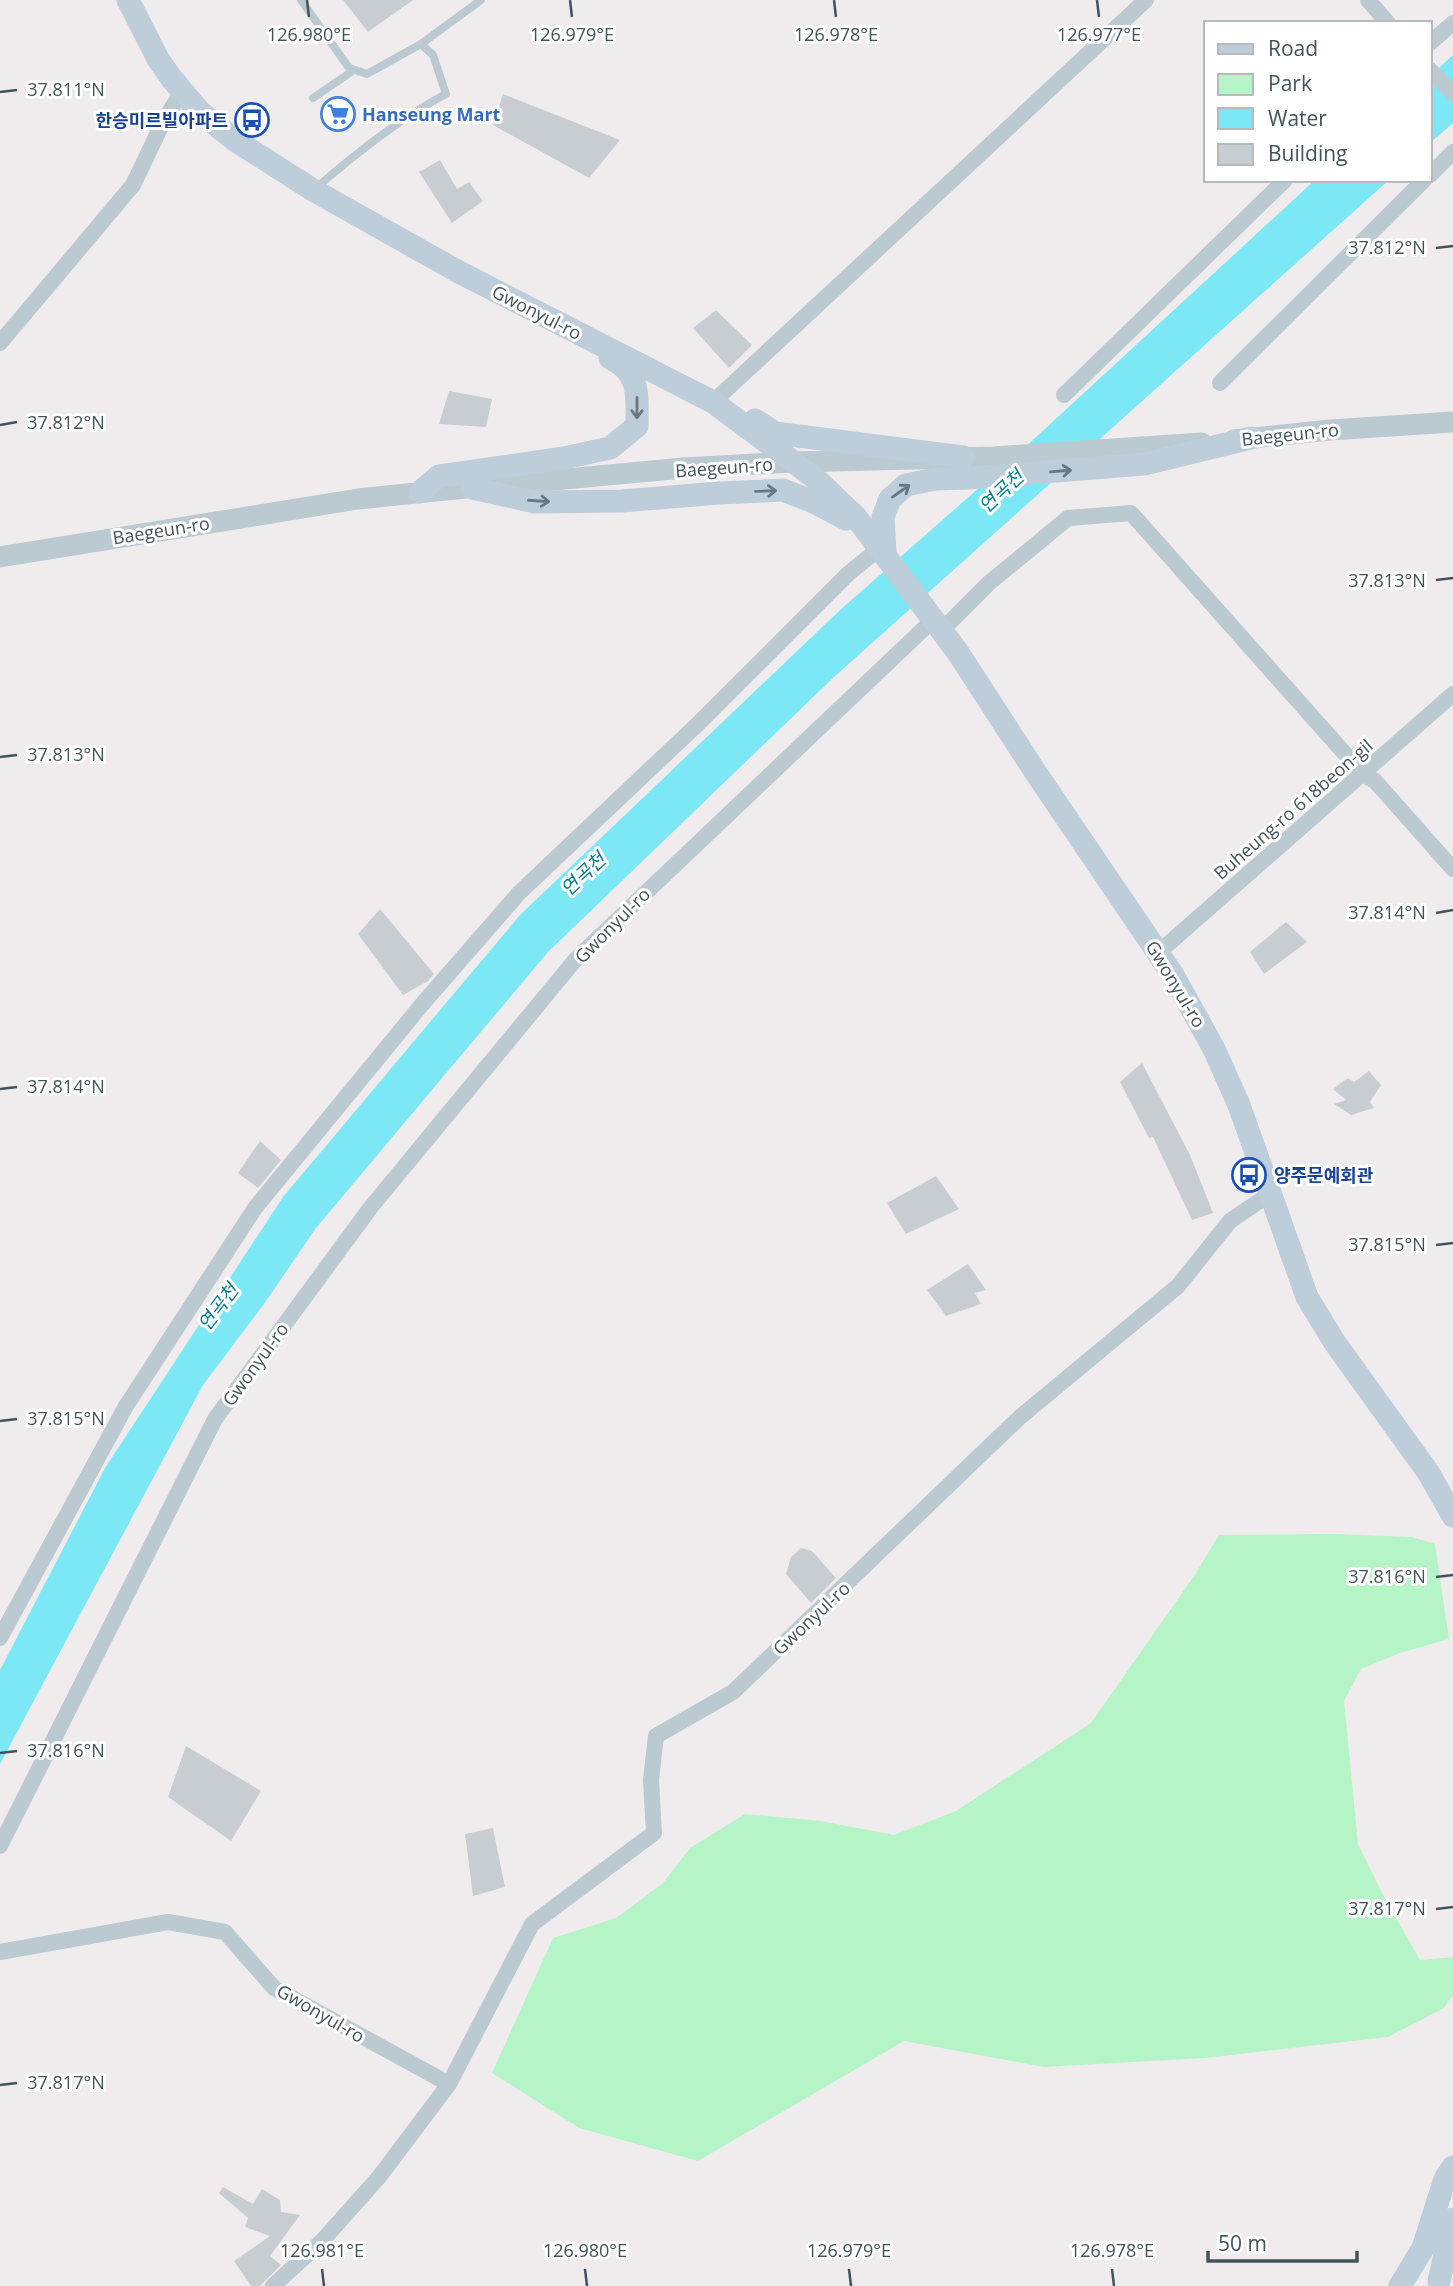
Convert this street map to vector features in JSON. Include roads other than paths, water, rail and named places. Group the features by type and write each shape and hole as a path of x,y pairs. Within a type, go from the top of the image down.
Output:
{"main road":[{"name":"Gwonyul-ro","path":"128,0 158,59 182,92 215,126 266,162 313,190 499,293 716,399 855,516 938,624 1159,952 1214,1049 1239,1105 1298,1276 1318,1317 1427,1472 1453,1516"},
{"path":"420,492 439,476 564,458 610,448 637,426 637,391 632,376 618,362 581,345 499,293"},
{"path":"716,399 775,433 966,468 1145,455 1251,438"},
{"path":"472,488 535,502 622,501 783,490 816,503 880,547 884,517 893,497 906,485 966,468"},
{"path":"1400,2286 1423,2248 1445,2179 1453,2166"},
{"path":"1440,2283 1453,2219"}],"street":[{"path":"716,399 1146,0"},
{"path":"1368,0 1386,21"},
{"path":"1432,41 1453,23"},
{"path":"1432,72 1453,93"},
{"path":"0,343 133,185 163,120 182,92"},
{"path":"1432,172 1453,152"},
{"path":"1064,395 1283,182"},
{"path":"1220,383 1422,182"},
{"name":"Baegeun-ro","path":"1251,438 1453,422"},
{"name":"Baegeun-ro","path":"0,557 358,499 684,468 794,462 966,468 994,457 1145,455"},
{"path":"938,624 1068,518 1131,513 1363,774 1375,781 1453,870"},
{"path":"0,1638 126,1406 255,1208 424,1002 519,893 701,721 849,573 880,547"},
{"name":"Gwonyul-ro","path":"0,1846 215,1419 371,1207 576,959 805,740 938,624"},
{"name":"Buheung-ro 618beon-gil","path":"1159,952 1453,694"},
{"name":"Gwonyul-ro","path":"273,2286 322,2241 380,2177 449,2084 532,1924 654,1833 651,1780 656,1736 733,1692 1020,1417 1178,1286 1230,1221 1270,1194"},
{"name":"Gwonyul-ro","path":"0,1952 168,1922 225,1933 274,1988 449,2084"}],"lane":[{"path":"301,0 349,68 367,74 421,44 481,0"},
{"path":"313,190 416,111 446,93 433,55 421,44"},
{"path":"313,98 354,70"}],"water":[{"path":"1453,55 1453,123 1432,141 1432,74"},
{"name":"연곡천","path":"1313,182 1387,182 833,678 548,952 316,1228 264,1304 203,1385 0,1764 0,1670 105,1468 283,1197 520,915 839,611 1022,450"}],"place":[{"name":"Hanseung Mart","path":"338,114"},
{"name":"한승미르빌아파트","path":"252,120"},
{"name":"양주문예회관","path":"1249,1175"}]}
